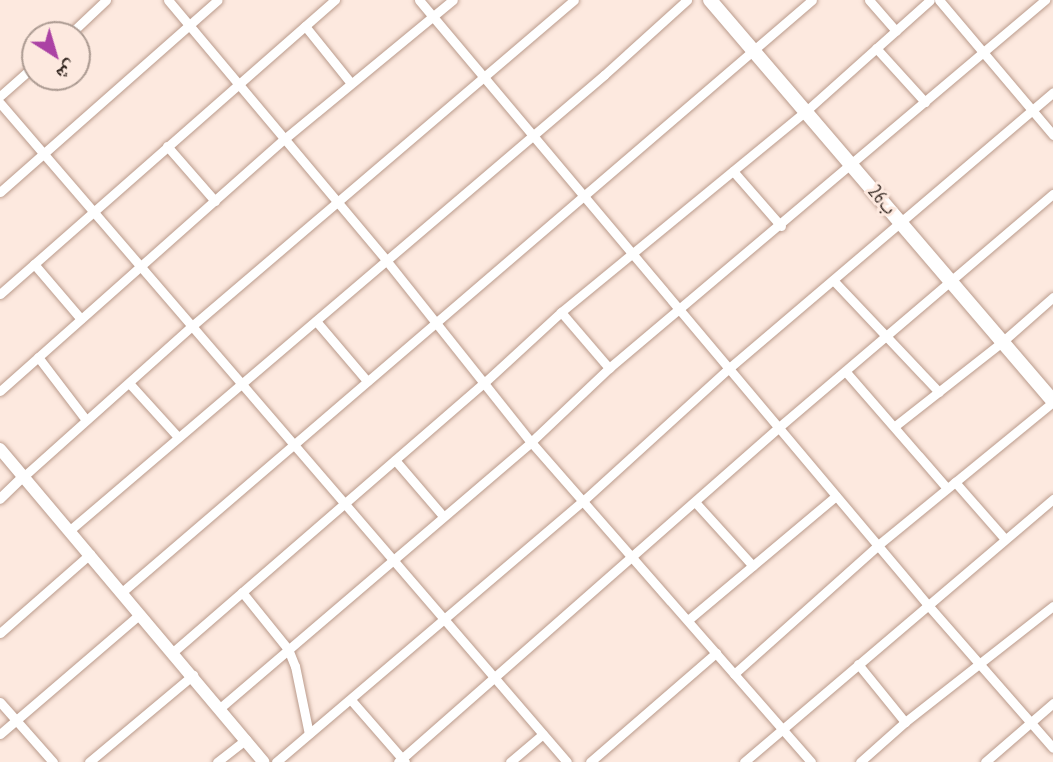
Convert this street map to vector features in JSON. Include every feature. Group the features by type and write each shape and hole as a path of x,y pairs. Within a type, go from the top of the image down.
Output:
{"highway":[{"name":"26ب","path":"710,0 1053,402"}],"main road":[{"path":"0,449 264,762"}],"street":[{"path":"84,21 106,0"},
{"path":"168,0 437,322 531,442 811,762"},
{"path":"0,191 218,0"},
{"path":"0,294 335,0"},
{"path":"419,0 927,604 1053,748"},
{"path":"0,391 283,140 453,0"},
{"path":"0,499 192,326 574,0"},
{"path":"70,530 687,0"},
{"path":"122,592 583,193 812,0"},
{"path":"869,0 896,31"},
{"path":"173,652 485,382 561,312 806,111 930,0"},
{"path":"939,0 1053,135"},
{"path":"220,708 531,442 609,368 781,226 1045,0"},
{"path":"305,26 351,82"},
{"path":"876,48 925,102"},
{"path":"0,96 21,77"},
{"path":"276,762 584,500 728,369 1053,92"},
{"path":"0,103 143,265 242,385 566,762"},
{"path":"167,146 215,201"},
{"path":"733,171 781,226"},
{"path":"351,700 402,761 779,427 952,283 1053,194"},
{"path":"34,264 81,319"},
{"path":"833,280 939,393"},
{"path":"895,426 1002,342 1053,297"},
{"path":"561,312 609,368"},
{"path":"316,321 367,382"},
{"path":"38,357 86,420"},
{"path":"846,372 947,488"},
{"path":"129,383 178,437"},
{"path":"734,674 877,545 1053,402"},
{"path":"395,460 443,516"},
{"path":"955,482 1004,538"},
{"path":"688,620 836,496"},
{"path":"744,762 1053,499"},
{"path":"695,502 753,566"},
{"path":"0,633 90,554"},
{"path":"242,592 288,649 295,666 309,734"},
{"path":"860,762 905,722 1053,606"},
{"path":"0,734 140,614"},
{"path":"590,762 716,653"},
{"path":"858,664 905,722"},
{"path":"89,762 193,676"},
{"path":"0,702 52,762"},
{"path":"985,762 1053,703"},
{"path":"510,762 543,734"},
{"path":"217,762 246,739"}]}
